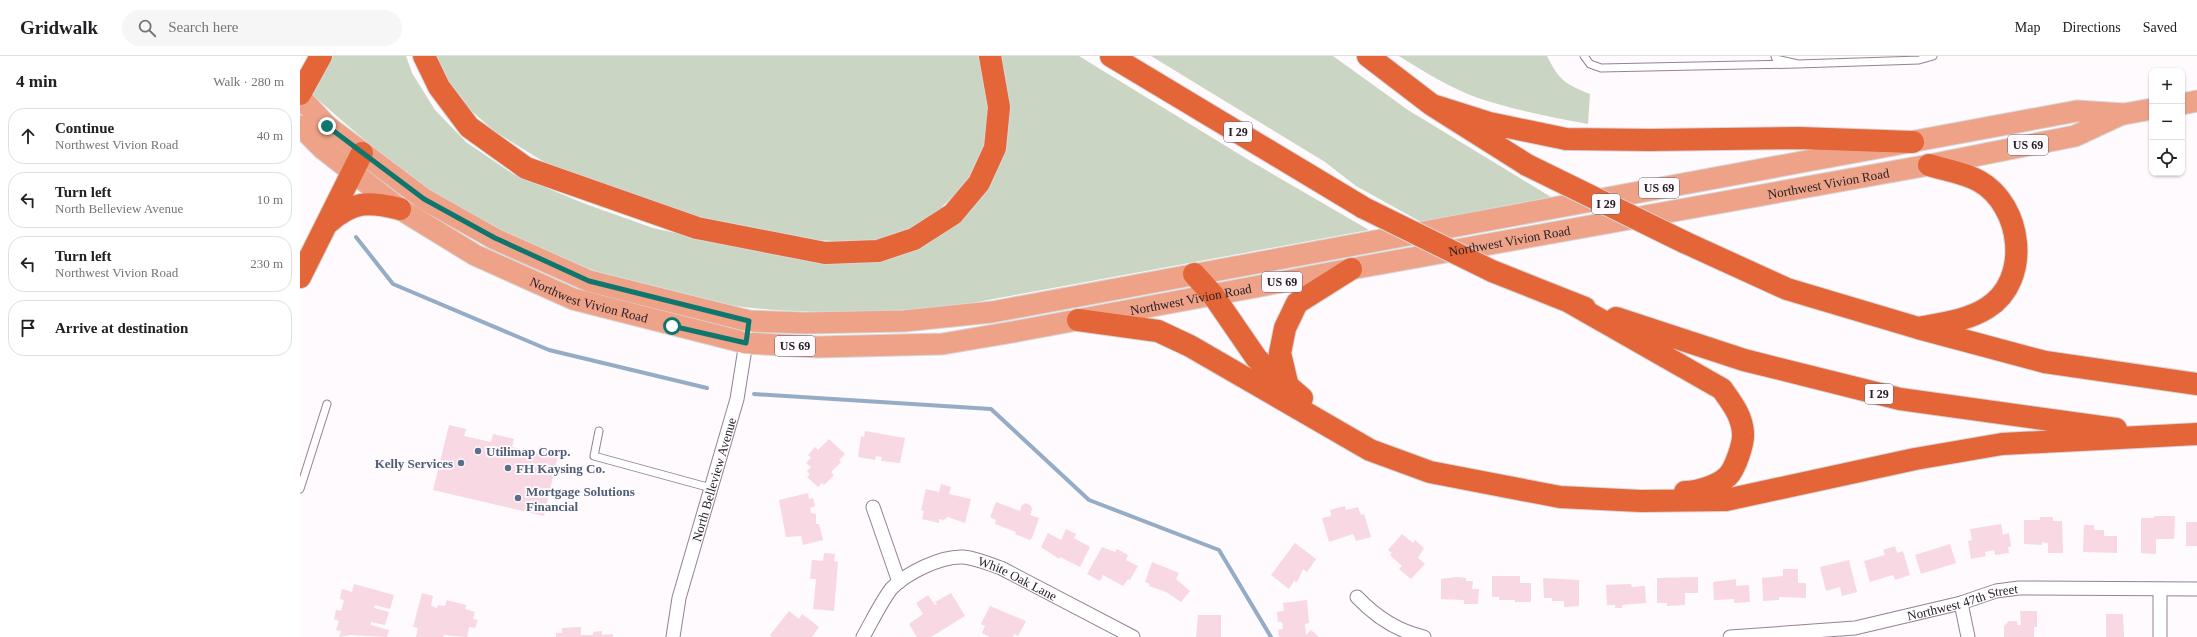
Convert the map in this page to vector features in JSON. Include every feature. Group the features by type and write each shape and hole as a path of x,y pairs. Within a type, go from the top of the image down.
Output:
{"highway":[{"path":"300,95 320,56"},
{"path":"424,56 439,87 469,127 526,168 697,228 825,253 878,251 914,239 953,214 980,183 995,148 999,107 990,56"},
{"name":"I 29","path":"1111,56 1364,208 1492,272 1571,303 1744,360 1900,399 2128,430 2197,433"},
{"name":"I 29","path":"1368,56 1432,105 1527,166 1684,242 1787,289 1918,328 2045,362 2197,384"},
{"path":"1432,105 1489,123 1566,139 1650,140 1800,138 1913,142"},
{"path":"300,277 357,163"},
{"path":"1918,328 1965,319 1988,307 2005,290 2014,268 2016,248 2014,229 2008,213 1997,195 1978,181 1929,165"},
{"path":"327,224 349,207 362,204 377,203 400,209"},
{"path":"1288,387 1280,353 1285,328 1297,303 1351,269"},
{"path":"1194,274 1213,295 1257,359 1288,387 1320,410 1382,443 1447,465 1521,481 1609,491 1688,492 1704,490 1728,476 1740,452 1744,433 1738,411 1722,389 1571,303"},
{"path":"1078,320 1158,331 1190,346 1370,450 1410,465 1430,472 1560,497 1641,501 1726,500 1916,459 2002,444 2197,433"}],"main road":[{"name":"Northwest Vivion Road","path":"300,95 357,163 400,209 475,255 573,299 746,343 817,347 942,344 1078,320 1351,269 1929,165 2075,136 2124,114"},
{"path":"2185,104 2197,102"},
{"name":"Northwest Vivion Road","path":"300,126 323,149 357,163 495,238 589,281 749,321 806,323 904,321 985,313 2077,111 2124,114 2149,110"}],"street":[{"name":"North Belleview Avenue","path":"673,637 679,598 737,399 749,321"},
{"path":"873,507 899,582"},
{"name":"White Oak Lane","path":"864,637 881,604 899,582 914,571 932,564 962,557 982,561 1001,568 1132,637"},
{"name":"Northwest 47th Street","path":"1730,637 1855,628 1961,603 1996,591 2019,588 2197,589"},
{"path":"2160,588 2160,637"},
{"path":"1357,597 1383,620 1399,628 1424,637"},
{"path":"1961,603 1968,637"}],"lane":[{"path":"1584,56 1590,64 1601,68 1919,60 1932,56"},
{"path":"1775,56 1776,59 1798,64"},
{"path":"300,489 327,404"},
{"path":"599,431 594,456 711,488"}],"green space":[{"path":"330,56 406,56 412,73 435,110 466,142 513,174 583,203 653,228 745,248 843,261 952,225 1008,119 1005,71 999,56 1079,56 1247,159 1369,230 939,309 873,312 807,312 720,304 635,284 592,270 510,235 435,193 385,157 308,91"},
{"path":"433,56 980,56 989,93 989,126 980,157 965,185 928,220 885,239 848,242 800,239 686,214 554,168 494,131 445,87"},
{"path":"1151,56 1333,56 1408,110 1551,197 1421,222 1356,186 1325,162"},
{"path":"1399,56 1547,56 1559,76 1574,87 1590,94 1588,124 1519,110 1478,98 1447,84"}],"building":[{"path":"449,425 466,429 464,436 491,442 493,434 514,439 512,447 538,453 539,446 559,451 544,516 433,490"},
{"path":"865,431 905,438 900,463 881,461 882,457 876,456 875,460 858,457 861,436 864,437"},
{"path":"829,439 845,454 839,460 841,462 831,472 834,475 824,485 822,483 818,487 807,477 810,474 807,471 811,467 806,463 811,458 808,455 815,447 818,450"},
{"path":"941,484 951,487 949,494 971,499 965,523 948,517 944,520 939,519 939,523 922,519 924,511 921,510 926,489 939,492"},
{"path":"808,493 809,499 813,498 815,506 810,508 811,513 816,514 816,524 819,524 823,540 803,545 801,536 786,537 779,500"},
{"path":"996,502 1020,511 1022,505 1026,503 1031,506 1032,509 1030,515 1039,518 1030,540 1015,534 1016,532 995,524 996,520 990,517"},
{"path":"1345,506 1346,510 1358,507 1361,515 1364,514 1371,537 1356,541 1353,534 1329,542 1322,518 1331,516 1330,510"},
{"path":"2154,516 2175,516 2174,539 2156,539 2156,554 2141,553 2141,518 2154,518"},
{"path":"2040,517 2053,517 2053,521 2062,521 2063,553 2048,553 2048,543 2042,542 2042,545 2024,544 2024,520 2040,520"},
{"path":"2186,522 2197,522 2197,546 2186,546"},
{"path":"2001,524 2003,535 2009,533 2011,546 2008,547 2009,553 1995,555 1994,550 1985,552 1986,556 1971,559 1968,541 1972,540 1970,529"},
{"path":"2084,525 2094,525 2094,530 2104,530 2104,536 2117,536 2117,553 2083,552"},
{"path":"1066,529 1076,534 1074,538 1090,547 1080,567 1060,557 1059,559 1041,547 1048,533 1061,540"},
{"path":"1402,534 1413,543 1415,540 1424,548 1418,558 1425,564 1411,579 1399,569 1402,566 1390,555 1392,553 1388,550"},
{"path":"1295,543 1316,559 1307,572 1303,569 1297,582 1294,581 1289,589 1271,575"},
{"path":"1950,544 1956,563 1921,574 1915,555"},
{"path":"1895,546 1897,553 1903,551 1910,575 1895,580 1893,575 1870,582 1864,561 1885,555 1883,550"},
{"path":"1102,547 1115,552 1117,549 1128,555 1126,560 1138,566 1130,580 1128,579 1123,586 1103,575 1100,581 1087,574"},
{"path":"824,553 835,554 834,561 838,562 834,611 813,609 816,579 810,579 812,560 823,561"},
{"path":"1849,560 1857,592 1842,596 1840,587 1826,591 1820,567"},
{"path":"1152,562 1179,573 1176,579 1190,591 1181,602 1166,592 1149,586 1150,584 1145,582"},
{"path":"1783,569 1798,569 1798,583 1806,583 1806,598 1779,597 1779,600 1763,601 1762,578 1783,576"},
{"path":"1492,576 1520,576 1520,583 1531,583 1531,602 1499,600 1499,597 1492,597"},
{"path":"1456,577 1466,578 1466,581 1473,581 1472,589 1479,589 1478,604 1464,604 1464,600 1441,599 1441,579"},
{"path":"1698,577 1698,593 1685,593 1685,605 1667,606 1667,603 1657,603 1657,578"},
{"path":"1543,578 1579,580 1579,606 1564,607 1564,601 1552,601 1552,598 1544,598"},
{"path":"1736,579 1736,586 1749,585 1750,602 1734,603 1734,599 1714,600 1713,582"},
{"path":"354,584 394,595 390,609 375,605 374,608 389,612 385,625 371,622 371,625 389,630 387,637 350,635 339,637 341,631 336,630 339,621 334,619 336,610 341,611 344,600 340,599 342,589 352,592"},
{"path":"1631,584 1632,587 1645,586 1646,603 1622,605 1622,608 1615,608 1615,605 1607,605 1606,585"},
{"path":"422,593 433,596 431,606 437,608 438,605 445,606 447,600 466,605 465,609 475,612 473,619 478,620 475,628 469,627 467,637 444,635 443,637 416,637 418,628 413,627"},
{"path":"951,593 965,616 931,637 917,637 909,624 923,614 916,603 928,595 935,605 937,604 935,602"},
{"path":"1307,600 1309,623 1305,624 1306,635 1311,630 1319,637 1279,637 1278,630 1283,629 1282,622 1278,622 1277,612 1284,611 1283,603"},
{"path":"990,606 1026,621 1018,636 1014,634 1013,637 990,637 982,633 985,626 981,624"},
{"path":"789,611 799,619 802,614 819,627 812,637 772,637 770,635"},
{"path":"2020,611 2037,611 2037,627 2034,627 2034,637 2004,637 2004,626 2009,621 2017,621 2017,625 2021,625"},
{"path":"2106,614 2123,614 2124,637 2106,637"},
{"path":"1198,615 1221,615 1221,637 1196,637"},
{"path":"581,627 581,635 593,635 593,632 602,631 602,635 613,634 613,637 556,637 556,633 562,633 562,628"}],"waterway":[{"path":"356,237 393,284 549,350 707,388"},
{"path":"754,394 991,409 1089,500 1219,550 1271,637"}],"place":[{"name":"Utilimap Corp.","path":"478,451"},
{"name":"Kelly Services","path":"461,463"},
{"name":"FH Kaysing Co.","path":"508,468"},
{"name":"Mortgage Solutions Financial","path":"518,498"}],"route":[{"path":"327,126 424,199 495,238 589,281 749,321 746,343 672,326"}]}
